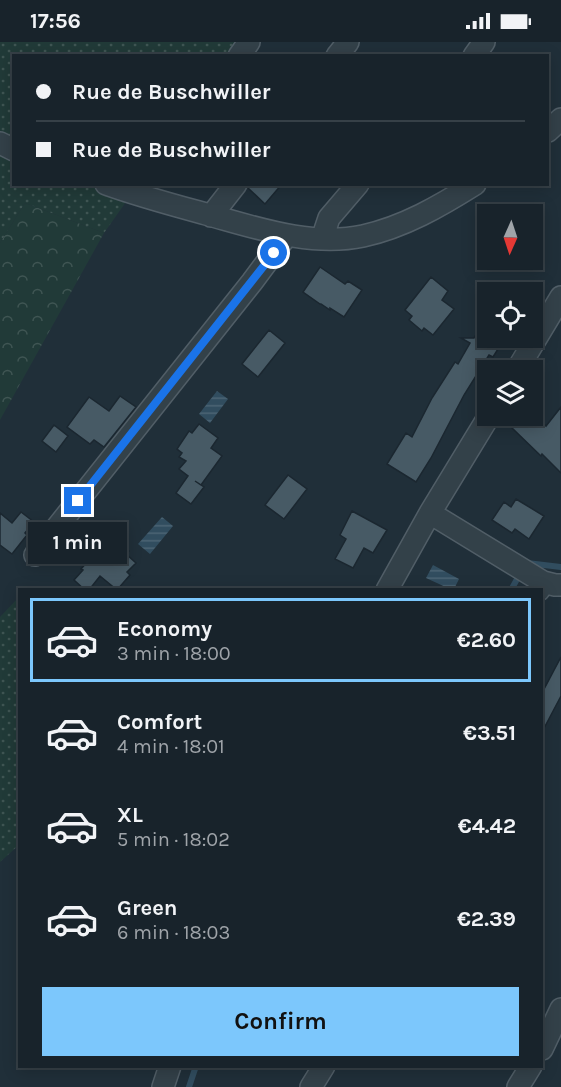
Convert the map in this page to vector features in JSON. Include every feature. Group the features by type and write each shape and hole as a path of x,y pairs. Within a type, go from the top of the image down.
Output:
{"street":[{"path":"339,54 348,42"},
{"path":"549,129 561,119"},
{"path":"118,186 137,189 212,216 259,229 322,240 363,236 404,223 472,186"},
{"path":"212,216 234,186"},
{"path":"322,240 329,218 356,186"},
{"path":"35,555 287,235"},
{"path":"523,360 561,297"},
{"path":"388,588 483,426"},
{"path":"430,513 545,583"},
{"path":"543,1047 561,1009"},
{"path":"163,1087 169,1068"},
{"path":"310,1087 323,1068"},
{"path":"518,1087 530,1068"}],"green space":[{"path":"0,42 235,42 227,54 12,54 12,186 137,186 104,233 25,203 0,243"},
{"path":"25,203 104,233 0,420 0,243"},
{"path":"18,598 18,846 0,862 0,617"}],"water":[{"path":"217,391 228,399 210,423 199,414"},
{"path":"162,517 173,526 150,554 138,544"},
{"path":"433,565 459,579 454,588 448,588 426,578"}],"building":[{"path":"248,186 280,186 265,204"},
{"path":"320,267 345,284 348,281 362,290 344,317 303,292"},
{"path":"431,277 448,291 442,300 454,309 433,335 424,328 422,331 409,320 412,316 405,310"},
{"path":"269,330 285,343 258,377 242,364"},
{"path":"477,333 477,348 499,348 493,357 489,355 486,360 477,360 477,374 416,482 387,464 406,433 412,437 432,398 455,362 458,364 470,343 461,338 474,338"},
{"path":"120,396 136,407 104,447 94,440 90,444 67,427 89,397 109,411"},
{"path":"561,407 561,473 511,427 543,426 543,423 546,426"},
{"path":"199,424 218,438 211,448 222,456 201,485 204,487 191,504 176,493 188,476 179,469 186,461 179,457 182,453 177,449 189,431 192,433"},
{"path":"54,425 68,436 56,452 42,441"},
{"path":"288,475 307,489 284,519 265,505"},
{"path":"516,499 544,516 529,539 515,529 512,533 492,520 504,502 511,507"},
{"path":"352,511 387,530 373,553 364,548 353,568 335,559 346,539 340,535"},
{"path":"21,512 34,522 12,554 0,545 0,513 12,523"},
{"path":"112,537 129,551 126,554 136,563 127,572 130,575 119,588 115,588 100,576 91,588 83,588 74,580 96,552 98,553"},
{"path":"561,657 561,696 543,730 543,691"}],"waterway":[{"path":"527,564 561,567"},
{"path":"512,588 521,572"},
{"path":"189,1087 195,1068"}],"route":[{"path":"78,501 274,253"}]}
